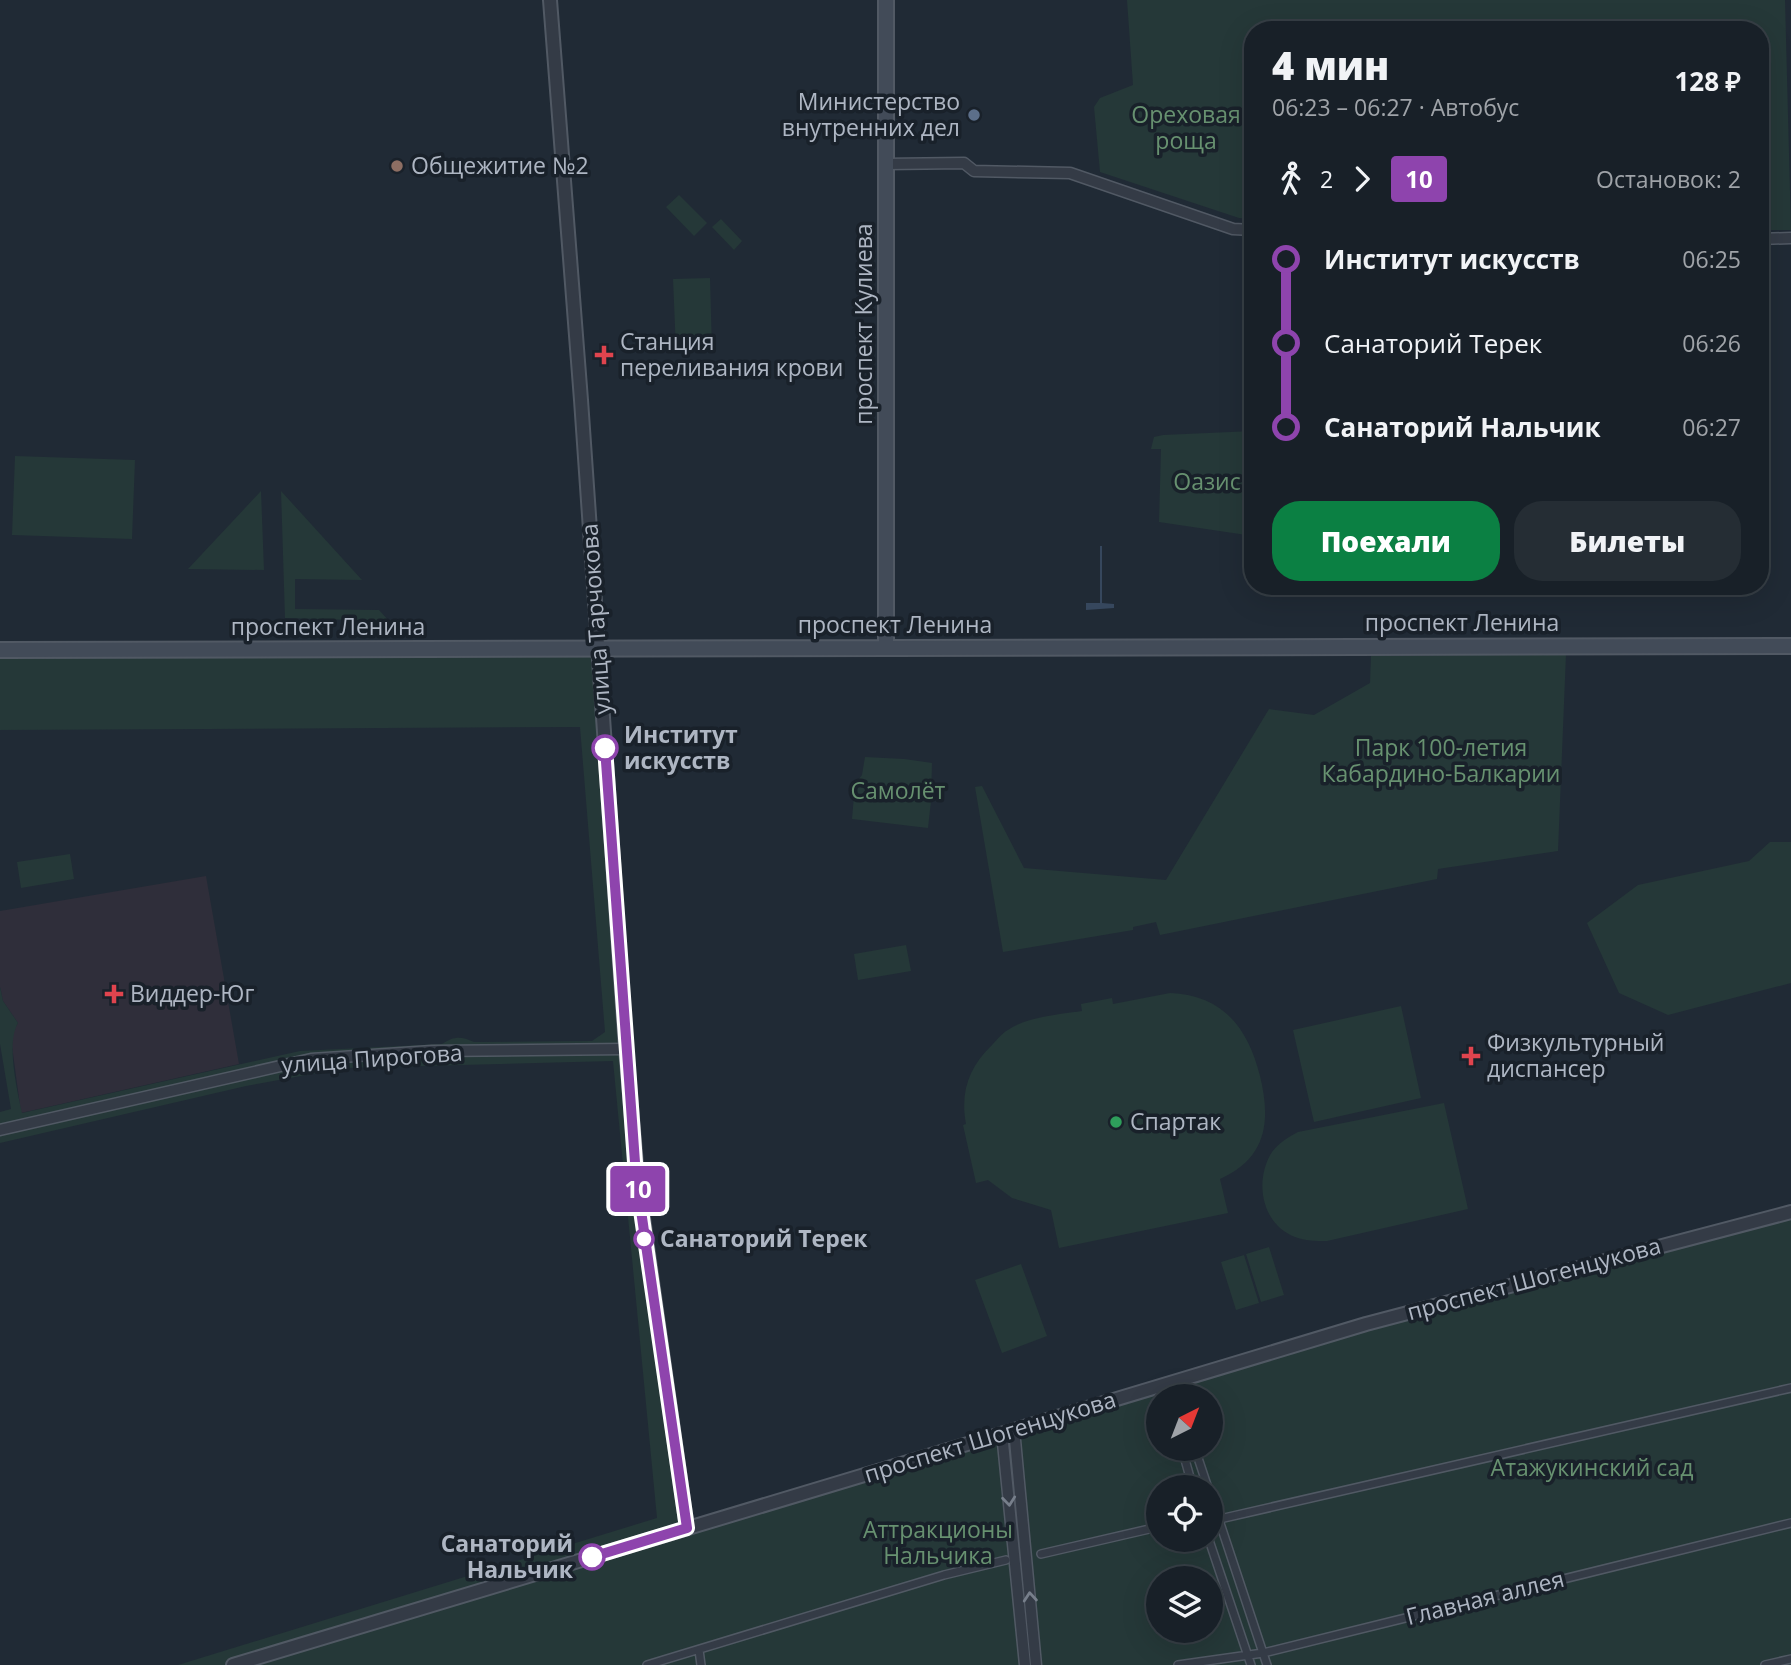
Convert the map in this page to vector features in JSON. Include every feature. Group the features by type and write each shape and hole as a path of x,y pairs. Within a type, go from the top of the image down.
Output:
{"main road":[{"name":"проспект Кулиева","path":"886,0 886,648"},
{"name":"проспект Ленина","path":"0,650 1791,646"}],"street":[{"name":"улица Тарчокова","path":"550,0 626,1049 644,1234 687,1528"},
{"path":"886,164 964,163 974,171 1070,173 1233,229 1244,230"},
{"path":"1769,239 1791,238"},
{"name":"улица Пирогова","path":"0,1130 311,1059 432,1051 626,1049"},
{"name":"проспект Шогенцукова","path":"233,1665 1390,1317 1791,1212"},
{"path":"1223,1518 1790,1392"},
{"path":"1008,1431 1024,1665"},
{"path":"1008,1431 1036,1665"},
{"name":"Главная аллея","path":"1178,1665 1263,1653 1791,1523"},
{"path":"1041,1554 1146,1530"},
{"path":"1223,1542 1268,1665"},
{"path":"1213,1552 1251,1665"},
{"path":"647,1665 944,1575 1006,1560"},
{"path":"699,1650 701,1665"},
{"path":"1765,1665 1791,1659"}],"shaded area":[{"name":"Виддер-Юг","path":"206,876 239,1064 21,1113 12,1046 13,1031 18,1023 3,1001 0,987 0,911"}],"green space":[{"name":"Ореховая роща","path":"1127,0 1785,0 1791,230 1769,230 1769,21 1244,21 1244,218 1100,172 1094,107 1100,98 1133,85"},
{"path":"679,195 707,223 694,236 666,207"},
{"path":"721,219 742,241 734,250 712,227"},
{"path":"710,278 712,350 676,351 673,279"},
{"name":"Оазис","path":"1244,431 1244,535 1159,522 1161,449 1151,449 1154,437"},
{"path":"15,456 135,460 132,539 12,535"},
{"path":"261,491 264,570 188,569"},
{"path":"281,491 362,580 295,579 295,609 379,610 389,621 285,618"},
{"name":"Атажукинский сад","path":"598,648 626,1049 687,1527 1146,1390 1146,1461 1223,1461 1223,1384 1165,1384 1366,1324 1791,1212 1791,1665 178,1665 657,1518 613,1061 345,1068 246,1086 0,1143 0,1112 11,1109 0,1044 0,987 3,1001 18,1023 13,1054 22,1113 300,1051 442,1044 458,1038 474,1042 592,1041 605,1032 580,727 0,730 0,650"},
{"name":"Парк 100-летия Кабардино-Балкарии","path":"1566,654 1558,851 1438,869 1437,879 1160,935 1156,922 1133,927 1133,930 1003,952 975,787 982,786 1024,868 1166,880 1269,709 1314,715 1370,683 1371,656"},
{"name":"Самолёт","path":"865,757 932,763 928,828 852,819 855,784 862,775"},
{"path":"1770,842 1791,842 1791,983 1668,1015 1619,993 1587,923 1638,885 1749,861"},
{"path":"70,854 74,879 21,888 17,862"},
{"path":"906,945 911,971 858,980 854,954"},
{"name":"Спартак","path":"1170,993 1189,995 1219,1007 1240,1029 1260,1076 1265,1108 1262,1136 1248,1160 1220,1179 1228,1213 1059,1248 1051,1210 1012,1198 988,1180 976,1183 963,1125 966,1124 964,1101 972,1071 984,1053 1006,1031 1024,1022 1082,1011 1081,1004 1112,998 1113,1004"},
{"path":"1401,1006 1421,1098 1314,1122 1293,1030"},
{"path":"1444,1103 1468,1209 1327,1241 1295,1237 1284,1231 1268,1212 1262,1188 1263,1175 1272,1152 1284,1140 1298,1132"},
{"path":"1269,1247 1284,1295 1261,1302 1246,1254"},
{"path":"1244,1255 1259,1303 1236,1310 1221,1262"},
{"path":"1021,1264 1047,1336 1002,1353 975,1280"}],"water":[{"path":"1100,546 1102,603 1114,604 1114,608 1086,610 1086,603 1100,603"}],"bus line":[{"name":"10","path":"592,1557 687,1528 636,1176 605,748"}],"place":[{"name":"Министерство внутренних дел","path":"974,115"},
{"name":"Общежитие №2","path":"397,166"},
{"name":"Станция переливания крови","path":"604,355"},
{"name":"Институт искусств","path":"605,748"},
{"name":"Виддер-Юг","path":"114,994"},
{"name":"Физкультурный диспансер","path":"1471,1056"},
{"name":"Спартак","path":"1116,1122"},
{"name":"Санаторий Терек","path":"644,1239"},
{"name":"Санаторий Нальчик","path":"592,1557"}],"park label":[{"name":"Аттракционы Нальчика","path":"938,1543"}]}
